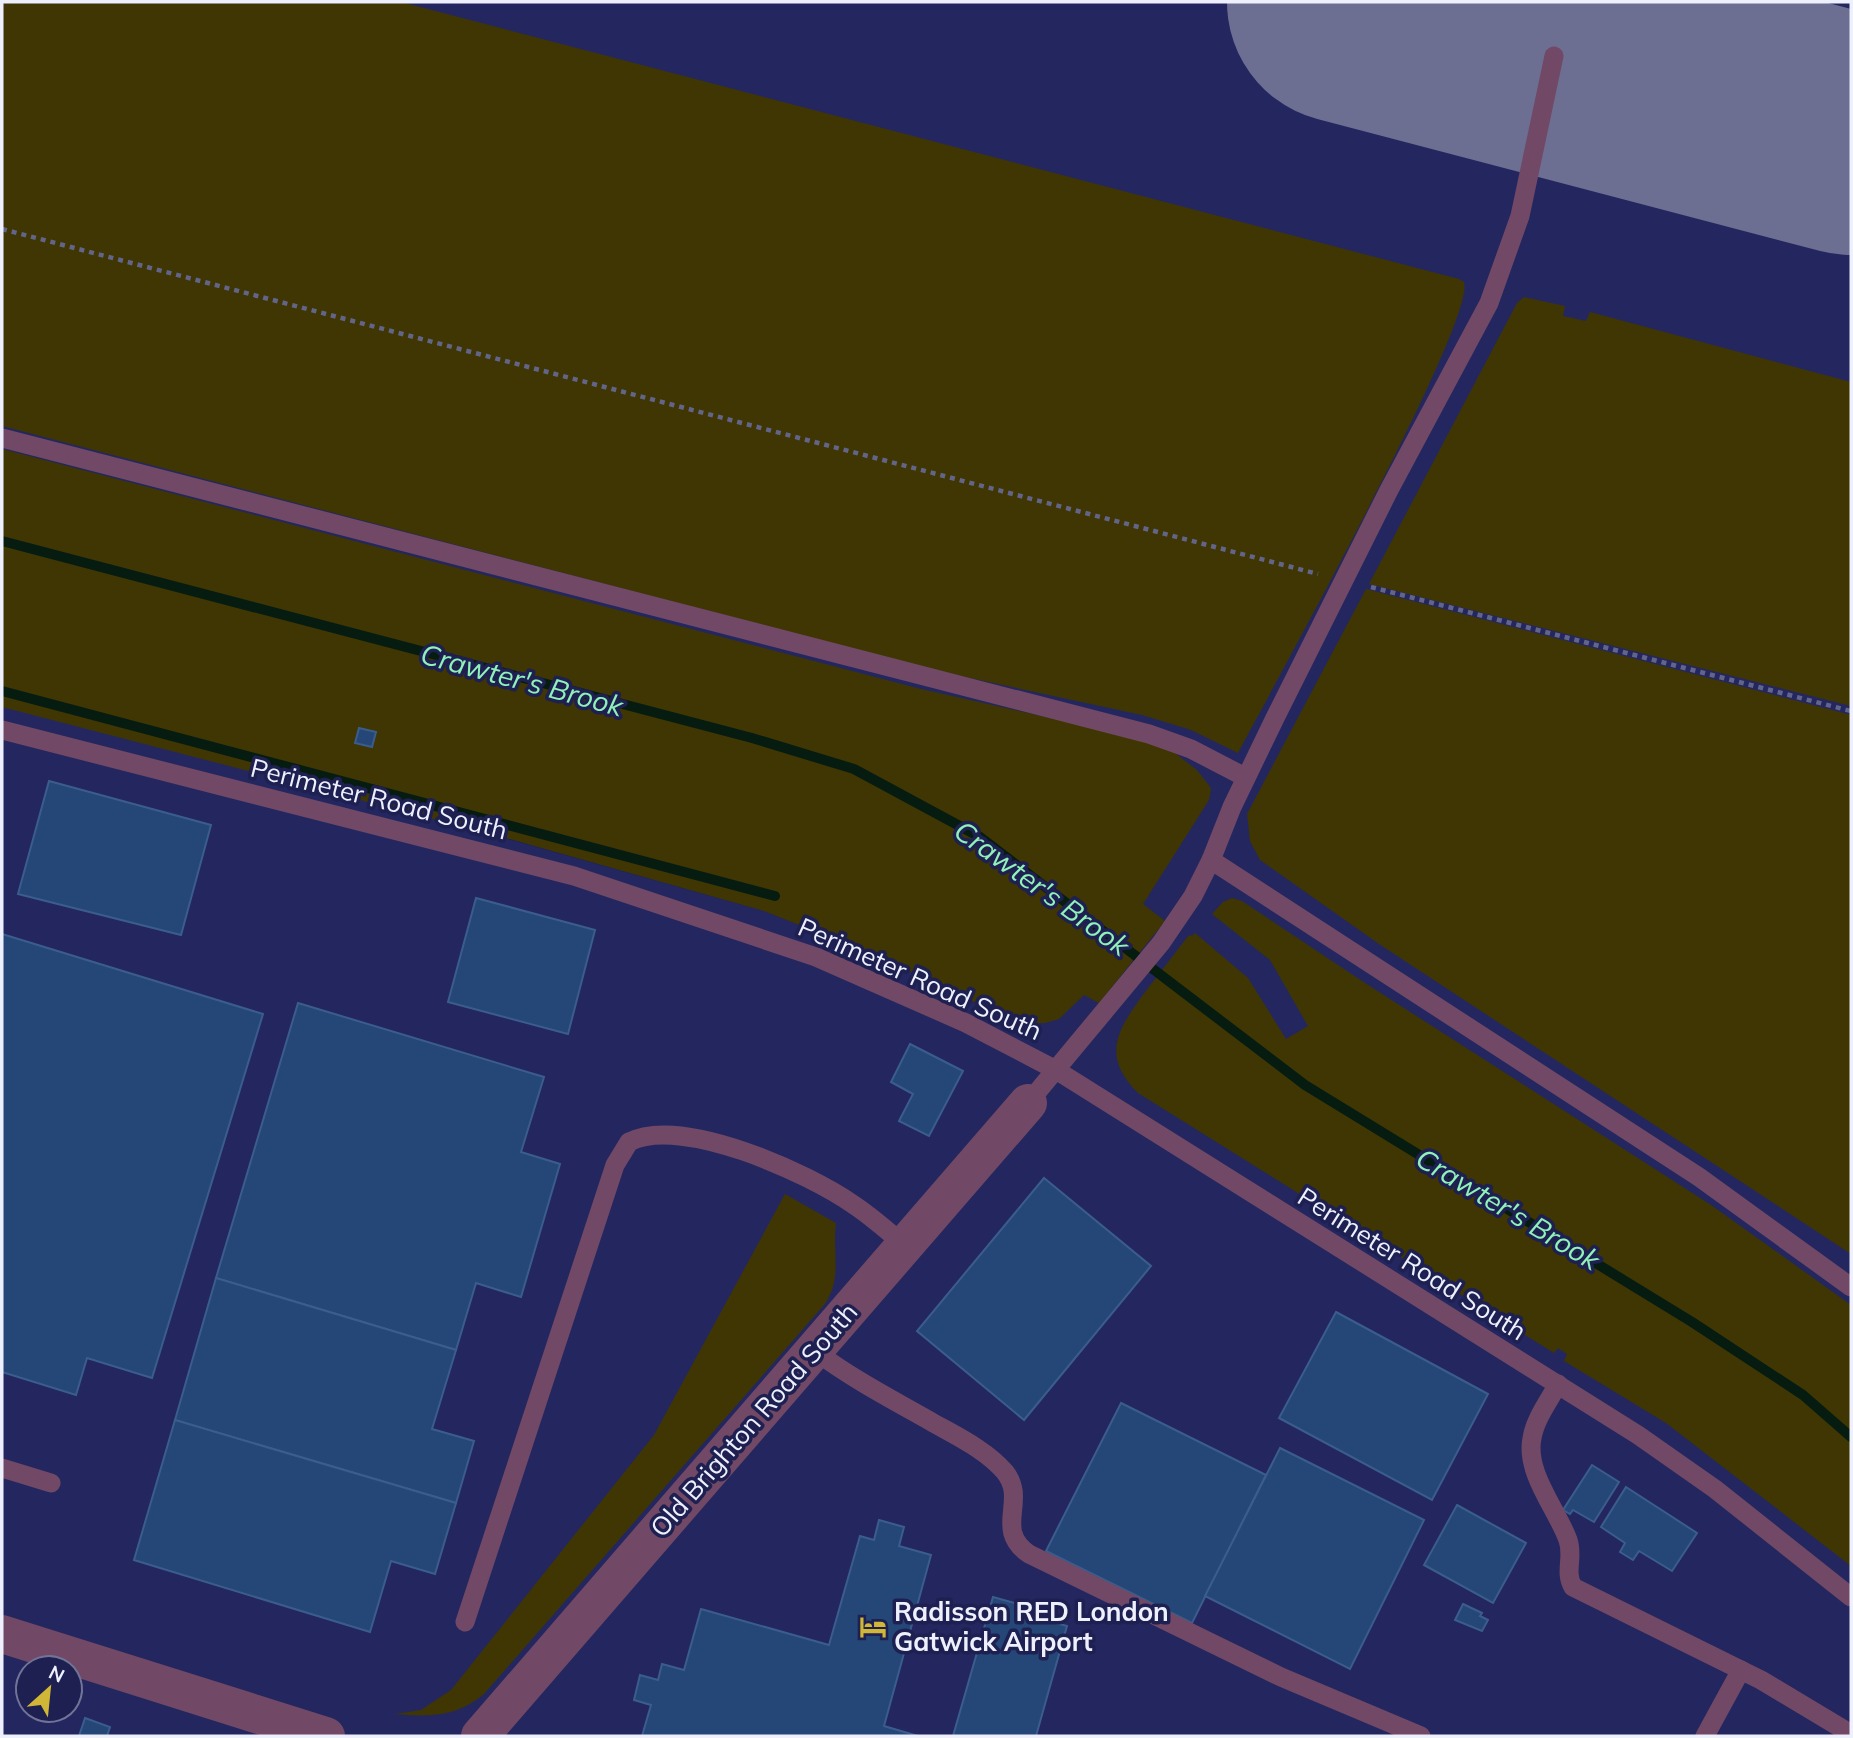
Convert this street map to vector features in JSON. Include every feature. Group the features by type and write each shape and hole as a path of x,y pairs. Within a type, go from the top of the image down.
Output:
{"street":[{"name":"Old Brighton Road South","path":"480,1736 1028,1103"},
{"path":"2,1634 326,1736"}],"lane":[{"path":"1028,1103 1161,943 1193,896 1245,778 1344,580 1489,303 1520,216 1554,56"},
{"path":"2,438 1149,734 1191,749 1245,778"},
{"name":"Perimeter Road South","path":"2,730 574,876 816,957 966,1023 1056,1070 1674,1458 1851,1597"},
{"path":"1211,860 1699,1177 1851,1287"},
{"path":"465,1622 615,1165 629,1142 651,1135 687,1137 776,1164 854,1204 904,1245"},
{"path":"816,1350 862,1383 985,1454 1011,1482 1011,1532 1017,1545 1029,1554 1260,1668 1421,1736"},
{"path":"1558,1384 1534,1429 1531,1448 1536,1470 1569,1541 1571,1559 1567,1574 1573,1587 1741,1670 1851,1734"},
{"path":"2,1468 51,1483"},
{"path":"1705,1736 1741,1670"}],"path":[{"path":"2,229 1851,711"}],"shaded area":[{"path":"2,2 1851,2 1851,1534 1116,1040 1121,1048 1606,1375 1851,1557 1851,1736 2,1736 2,700 160,741 764,911 889,961 1016,1023 1045,1023 1066,1007 2,668"},
{"path":"2,2 401,2 1459,279 1464,282 1459,311 1439,363 1368,510 1238,753 1191,730 1142,715 942,672 2,426"},
{"path":"1524,297 1565,306 1563,316 1586,321 1590,312 1851,382 1851,706 1369,584 1517,303"},
{"path":"2,449 921,689 1126,735 1171,750 1197,770 1211,788 1209,800 1143,904 1165,921 1099,1003 1084,995 1059,1019 1045,1023 1017,1023 889,961 764,911 506,838 2,707"},
{"path":"1366,589 1851,715 1851,1254 1379,944 1260,860 1250,841 1247,814"},
{"path":"1232,898 1242,901 1711,1205 1851,1305 1851,1566 1666,1423 1564,1361 1567,1354 1558,1348 1554,1353 1138,1093 1119,1066 1117,1042 1135,1005 1189,935 1195,933 1248,978 1286,1039 1308,1026 1270,960 1212,914 1223,902"},
{"path":"785,1194 836,1223 835,1276 824,1305 484,1694 474,1702 442,1714 395,1714 421,1710 451,1690 654,1435"}],"building":[{"path":"359,728 376,732 372,747 355,743"},
{"path":"49,781 211,825 181,935 18,894"},
{"path":"476,898 595,930 568,1034 448,1002"},
{"path":"2,934 263,1014 152,1378 87,1358 76,1395 2,1372"},
{"path":"298,1003 544,1077 521,1152 560,1164 521,1297 476,1283 456,1350 216,1278"},
{"path":"910,1044 963,1071 929,1136 899,1121 913,1094 891,1082"},
{"path":"1044,1178 1151,1266 1024,1420 917,1331"},
{"path":"216,1278 456,1350 432,1429 474,1441 456,1503 175,1420"},
{"path":"1336,1312 1488,1394 1432,1500 1279,1418"},
{"path":"1121,1403 1266,1475 1192,1623 1046,1551"},
{"path":"175,1420 456,1503 435,1574 391,1561 370,1632 134,1560"},
{"path":"1280,1448 1424,1520 1350,1669 1205,1596"},
{"path":"1592,1465 1619,1482 1594,1522 1573,1510 1570,1514 1563,1510"},
{"path":"1626,1487 1697,1533 1672,1571 1639,1551 1633,1560 1620,1552 1625,1543 1601,1527"},
{"path":"1457,1505 1526,1543 1493,1603 1424,1565"},
{"name":"Radisson RED London Gatwick Airport","path":"879,1520 904,1527 899,1546 931,1555 884,1726 918,1736 642,1736 651,1705 634,1700 640,1675 658,1680 662,1664 684,1670 701,1609 829,1645 860,1536 874,1540"},
{"name":"Radisson RED London Gatwick Airport","path":"993,1597 1036,1609 1033,1617 1067,1626 1036,1736 953,1736"},
{"path":"1463,1604 1482,1613 1480,1616 1488,1620 1482,1631 1455,1620"},
{"path":"85,1718 110,1727 107,1736 79,1736"}],"waterway":[{"name":"Crawter's Brook","path":"2,541 752,738 854,769 980,837 1305,1085 1692,1322 1803,1395 1851,1437"},
{"path":"2,691 775,896"}],"taxiway":[{"path":"1728,102 1851,121"}],"runway":[{"path":"1348,2 1851,134"}],"place":[{"name":"Radisson RED London Gatwick Airport","path":"873,1627"}]}
